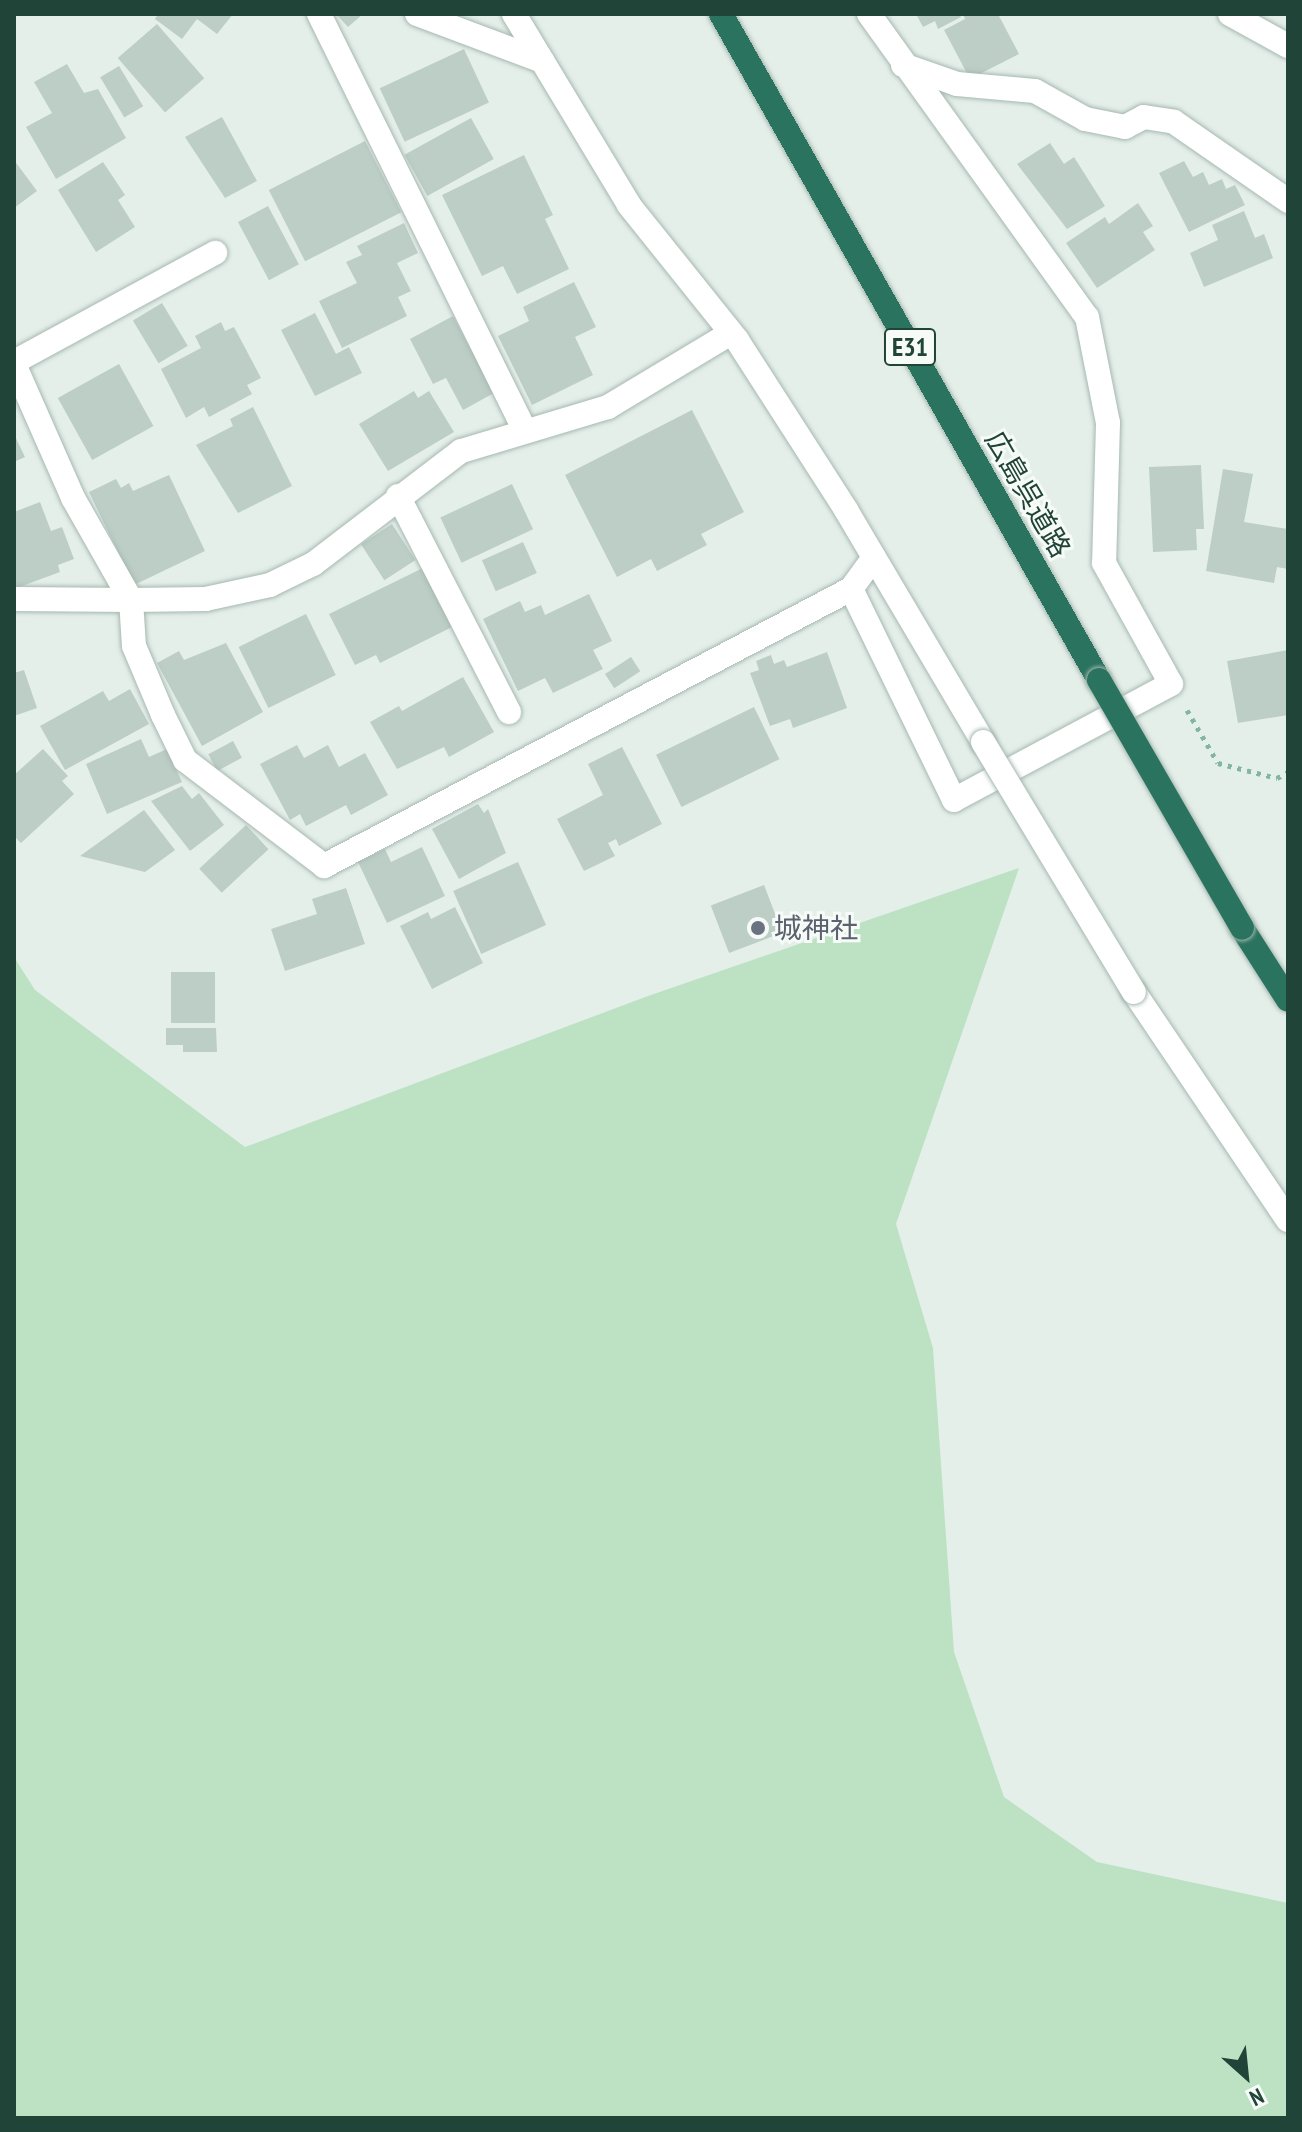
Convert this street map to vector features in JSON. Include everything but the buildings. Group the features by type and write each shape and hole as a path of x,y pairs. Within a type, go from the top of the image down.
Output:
{"highway":[{"name":"広島呉道路","path":"721,14 1099,680 1242,928 1288,1000"}],"street":[{"path":"319,14 524,429"},
{"path":"417,14 543,61"},
{"path":"514,14 629,205 731,333 874,557 1134,992 1288,1220"},
{"path":"851,589 954,800 1171,684 1104,563 1108,423 1087,317 869,14"},
{"path":"1230,14 1288,46"},
{"path":"903,65 957,84 1035,91 1085,119 1125,127 1144,117 1174,122 1288,201"},
{"path":"215,253 14,363 73,498 131,600 134,646 185,760 324,866 851,589 874,557"},
{"path":"14,599 206,599 270,585 313,564 398,496 461,451 524,429 608,407 731,333"},
{"path":"398,496 509,712"}],"path":[{"path":"1171,684 1218,763 1277,778 1288,772"}],"green space":[{"path":"1019,868 896,1224 933,1348 954,1652 1004,1797 1097,1862 1288,1903 1288,2118 14,2118 14,957 35,990 245,1147 648,996"}],"place":[{"name":"城神社","path":"758,928"}]}
